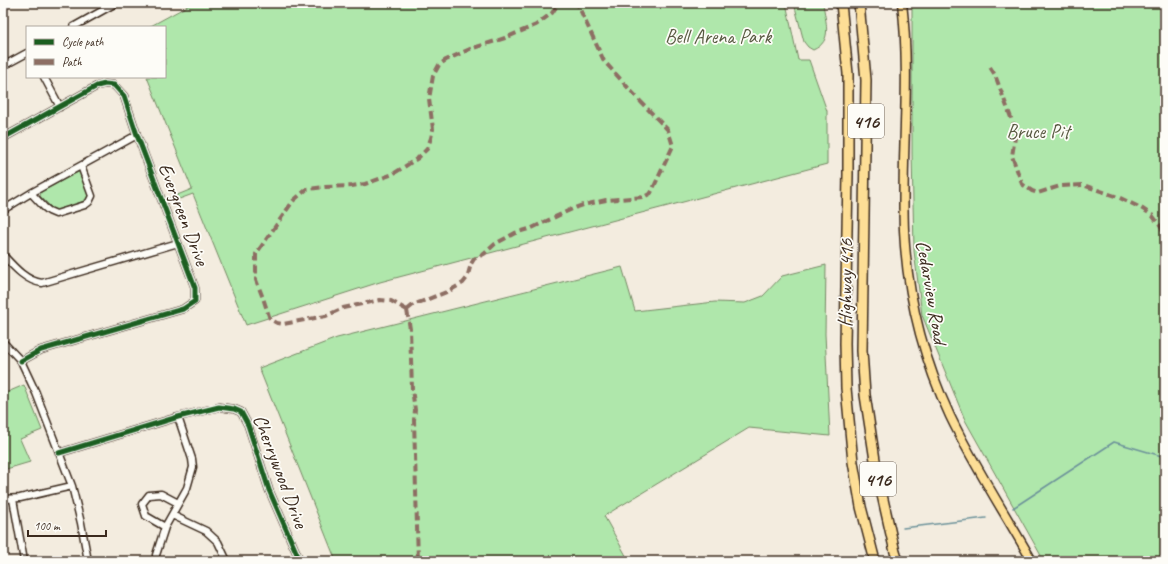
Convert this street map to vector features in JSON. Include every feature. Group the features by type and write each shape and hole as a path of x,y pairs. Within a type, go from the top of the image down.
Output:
{"highway":[{"name":"Highway 416","path":"841,3 848,87 845,344 846,388 853,462 860,508 875,561"},
{"name":"Highway 416","path":"859,3 866,80 862,351 865,388 877,473 898,561"}],"main road":[{"name":"Cedarview Road","path":"902,3 906,73 904,230 907,264 917,324 928,360 950,417 974,462 1032,561"}],"street":[{"path":"75,26 116,3"},
{"path":"3,66 26,54"},
{"path":"45,78 60,107"},
{"name":"Evergreen Drive","path":"3,138 98,86 105,84 114,85 124,96 137,135 178,244 193,279 195,288 195,301 183,309 41,350 21,361"},
{"path":"3,210 137,135"},
{"path":"31,193 44,207 56,214 85,205 90,202 92,196 81,166"},
{"path":"3,255 20,272 34,282 42,283 178,244"},
{"path":"3,342 21,361 36,393 72,486 88,561"},
{"name":"Cherrywood Drive","path":"59,453 178,417 219,407 234,408 241,412 248,425 270,490 300,561"},
{"path":"156,561 156,555 165,528 187,488 193,467 192,459 178,417"},
{"path":"3,499 13,499 65,489 72,486"},
{"path":"165,528 146,516 142,504 149,495 161,494 178,504"},
{"path":"13,499 24,561"},
{"path":"172,515 206,531 218,542 227,561"}],"green space":[{"name":"Bell Arena Park","path":"193,3 501,3 503,6 508,3 786,3 798,60 809,60 827,111 827,164 380,282 246,325 193,194 171,202 170,198 192,189 147,78 166,78 166,26 151,26"},
{"path":"794,3 823,3 827,30 826,36 820,46 813,50 804,42"},
{"name":"Bruce Pit","path":"912,3 1165,3 1165,561 1044,561 965,420 922,315 914,251 912,153"},
{"path":"80,171 89,194 86,200 60,211 54,210 40,196 41,192"},
{"path":"826,265 825,334 830,436 749,428 604,516 629,561 336,561 259,368 337,338 622,267 635,311 715,302 745,303 763,296 782,276"},
{"path":"24,385 42,430 20,439 30,462 3,470 3,394"}],"waterway":[{"path":"1013,508 1114,442 1165,457"},
{"path":"903,528 986,518"}],"marked path":[{"path":"407,310 391,301 380,300 343,308 326,316 283,324 277,323 270,319 256,280 256,254 293,201 307,189 365,184 393,174 418,158 427,149 431,138 433,129 429,99 433,76 439,65 446,60 470,49 505,38 536,25 552,13 559,3"},
{"path":"407,310 413,305 449,291 463,283 467,278 474,259 484,254 495,244 515,233 532,228 583,205 606,200 644,197 651,193 673,146 668,130 604,61 577,3"},
{"path":"990,67 995,75 1016,131 1012,156 1022,184 1038,193 1060,186 1083,185 1118,197 1152,215 1161,227 1165,237"},
{"path":"407,310 410,329 412,389 415,410 418,561"}],"cycle path":[{"path":"3,138 97,86 105,84 114,85 124,96 137,135 195,288 195,301 183,309 41,350 21,361"},
{"path":"59,453 178,417 219,407 234,409 241,412 248,425 269,490 300,561"}]}
